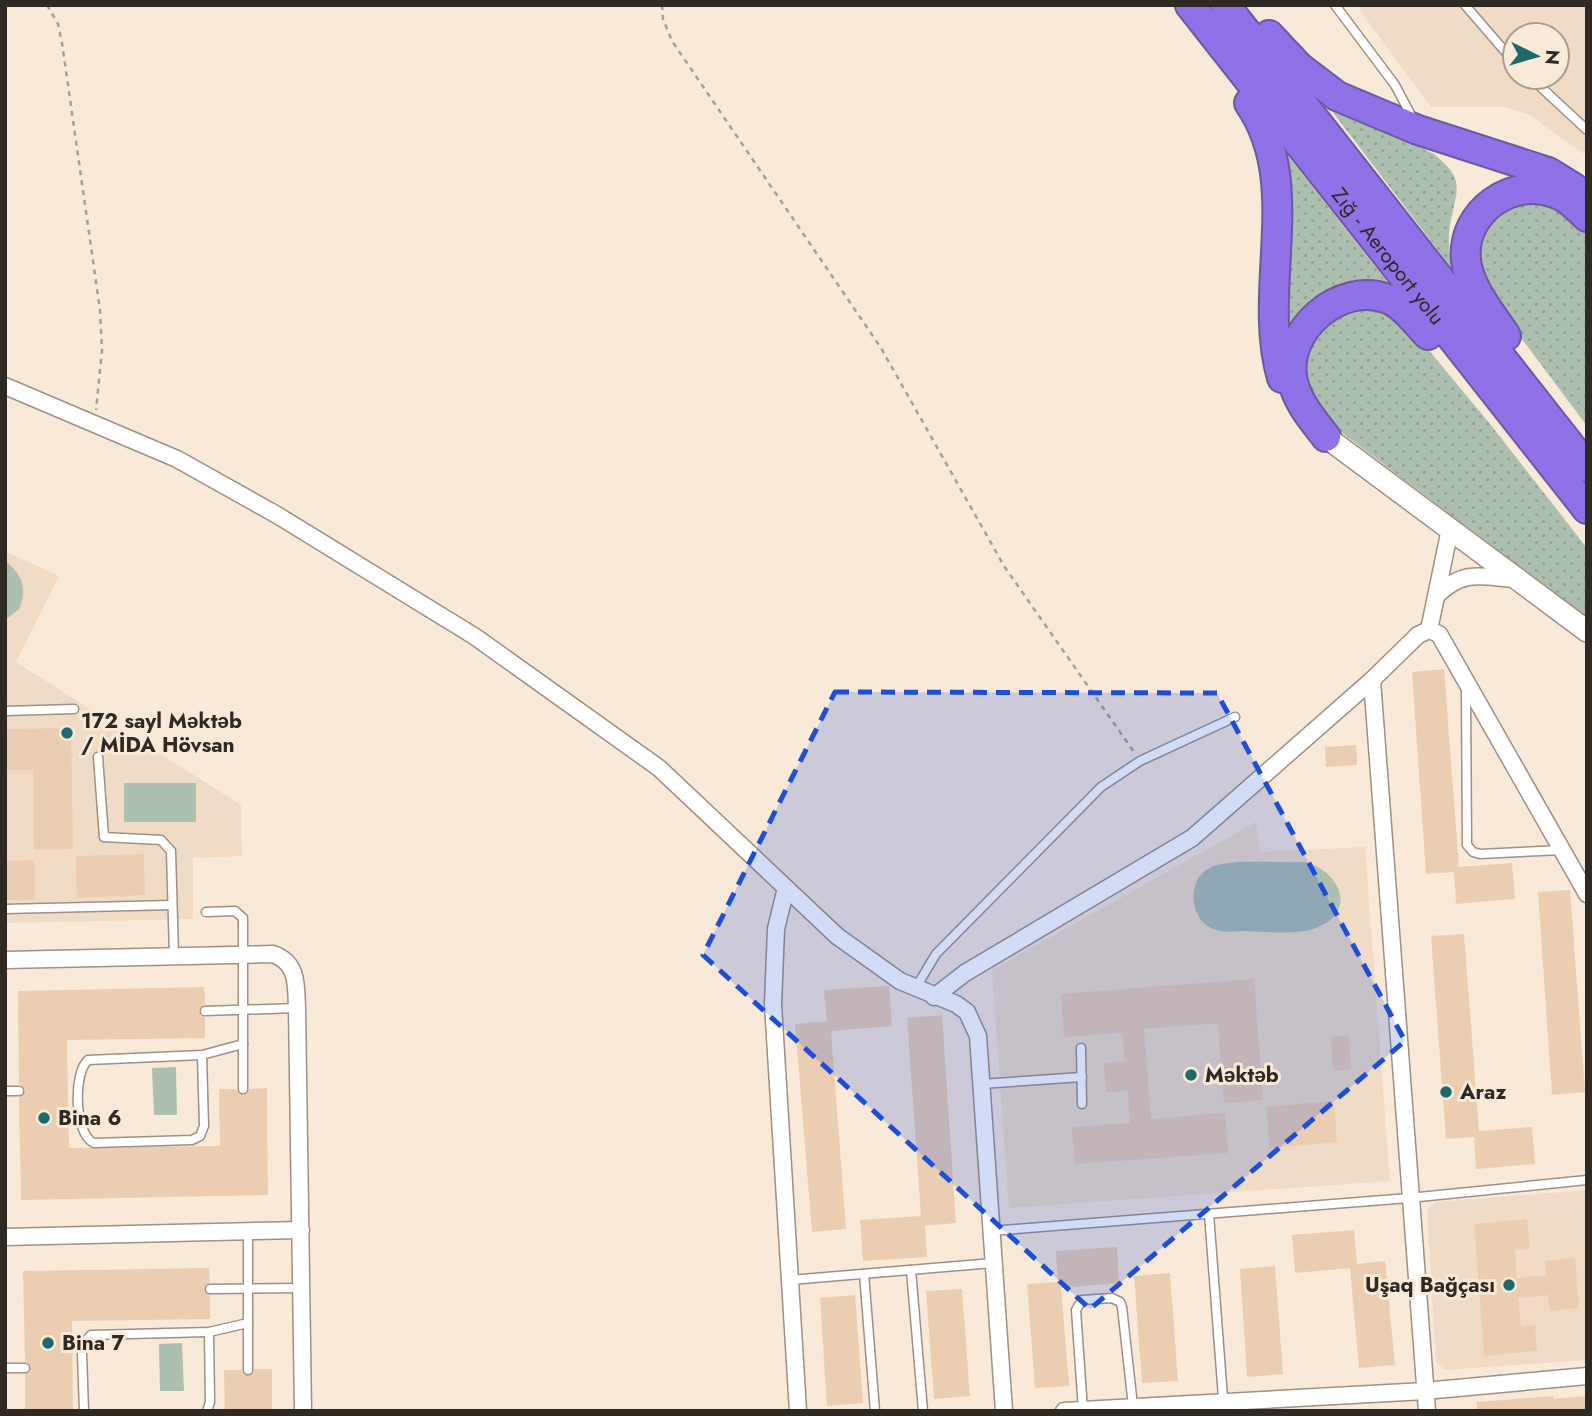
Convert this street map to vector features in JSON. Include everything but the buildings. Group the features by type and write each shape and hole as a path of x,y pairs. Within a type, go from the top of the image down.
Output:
{"highway":[{"path":"1183,5 1259,117 1270,142 1277,181 1274,303 1281,374 1298,410 1326,437"},
{"name":"Zığ - Aeroport yolu","path":"1190,5 1585,507"},
{"name":"Zığ - Aeroport yolu","path":"1225,5 1587,464"},
{"path":"1240,5 1320,85 1352,104 1418,130 1548,172 1564,180 1587,204"},
{"path":"1587,217 1559,194 1530,188 1515,191 1488,204 1478,216 1471,228 1466,257 1476,289 1587,464"},
{"path":"1326,437 1310,416 1293,380 1292,363 1296,345 1304,331 1329,306 1344,298 1373,295 1390,299 1404,310 1585,507"}],"street":[{"path":"5,386 177,459 277,515 474,636 659,768 837,936 915,990 956,1004 967,1012 974,1023 981,1084 1004,1411"},
{"path":"1326,437 1587,631"},
{"path":"1429,630 1450,529"},
{"path":"1437,594 1454,580 1463,577 1517,579"},
{"path":"934,997 965,973 1192,838 1372,680 1418,635 1429,630 1439,634 1587,894"},
{"path":"1372,680 1427,1411"},
{"path":"786,888 776,929 773,1004 798,1411"},
{"path":"5,960 273,954 285,958 296,978 303,1411"},
{"path":"5,1237 301,1230"},
{"path":"1064,1411 1133,1406 1224,1406 1587,1376"}],"lane":[{"path":"1335,5 1395,85 1418,130"},
{"path":"1465,5 1501,47"},
{"path":"1545,91 1587,130"},
{"path":"1466,682 1468,845 1473,852 1480,854 1562,850"},
{"path":"6,710 74,709"},
{"path":"915,990 936,954 1101,787 1140,761 1235,717"},
{"path":"98,757 104,837 110,840 161,840 171,851 174,956"},
{"path":"5,909 173,905"},
{"path":"206,912 235,911 240,914 244,1010 243,1089"},
{"path":"205,1011 297,1008"},
{"path":"202,1055 204,1126 200,1136 192,1140 94,1143 86,1139 80,1127 79,1088 81,1065 88,1060 202,1055 243,1044"},
{"path":"1081,1048 1083,1104"},
{"path":"981,1084 1082,1077"},
{"path":"67,1089 79,1088"},
{"path":"5,1091 19,1091"},
{"path":"991,1231 1409,1198 1587,1180"},
{"path":"1209,1214 1224,1406"},
{"path":"248,1231 248,1370"},
{"path":"790,1280 993,1263"},
{"path":"911,1270 923,1411"},
{"path":"864,1274 875,1411"},
{"path":"210,1289 301,1288"},
{"path":"1083,1409 1076,1310 1082,1300 1112,1298 1120,1301 1122,1307 1133,1406"},
{"path":"84,1411 77,1365 83,1344 90,1335 99,1332 209,1332 248,1323"},
{"path":"206,1411 211,1402 209,1332"},
{"path":"5,1368 25,1367"}],"path":[{"path":"47,5 58,24 62,43 100,310 102,350 94,424"},
{"path":"663,5 663,19 672,41 881,348 1003,566 1140,761"},
{"path":"5,686 6,710"}],"highlighted area":[{"path":"835,692 1217,693 1405,1041 1090,1309 703,955"}],"shaded area":[{"path":"1356,5 1587,5 1587,156 1528,114 1504,107 1431,107"},
{"name":"172 sayl Məktəb / MİDA Hövsan","path":"5,551 59,576 16,662 241,805 242,856 193,858 193,919 5,923"},
{"name":"Məktəb","path":"1256,822 1260,852 1365,847 1390,1181 1009,1208 992,970"},
{"name":"Uşaq Bağçası","path":"1587,1190 1587,1360 1445,1370 1436,1362 1427,1210 1435,1202"}],"green space":[{"path":"1325,102 1434,154 1450,170 1457,191 1449,232 1453,270"},
{"path":"1277,142 1396,293 1380,286 1288,346"},
{"path":"1534,198 1573,214 1587,231 1587,426 1498,307 1477,270 1479,230 1492,211"},
{"path":"1365,302 1403,319 1587,548 1587,618 1337,429 1306,393 1304,348 1312,332"},
{"path":"5,561 16,571 22,582 23,595 19,609 5,620"},
{"path":"124,783 196,783 196,822 124,822"},
{"path":"1242,862 1305,862 1328,874 1340,893 1337,913 1316,928 1289,932 1222,931 1205,924 1196,911 1195,887 1202,873 1209,868"},
{"path":"176,1067 177,1115 154,1115 152,1068"},
{"path":"182,1343 184,1391 160,1391 159,1344"}],"place":[{"name":"172 sayl Məktəb / MİDA Hövsan","path":"67,733"},
{"name":"Məktəb","path":"1191,1075"},
{"name":"Araz","path":"1446,1092"},
{"name":"Bina 6","path":"44,1118"},
{"name":"Uşaq Bağçası","path":"1509,1285"},
{"name":"Bina 7","path":"48,1343"}]}
